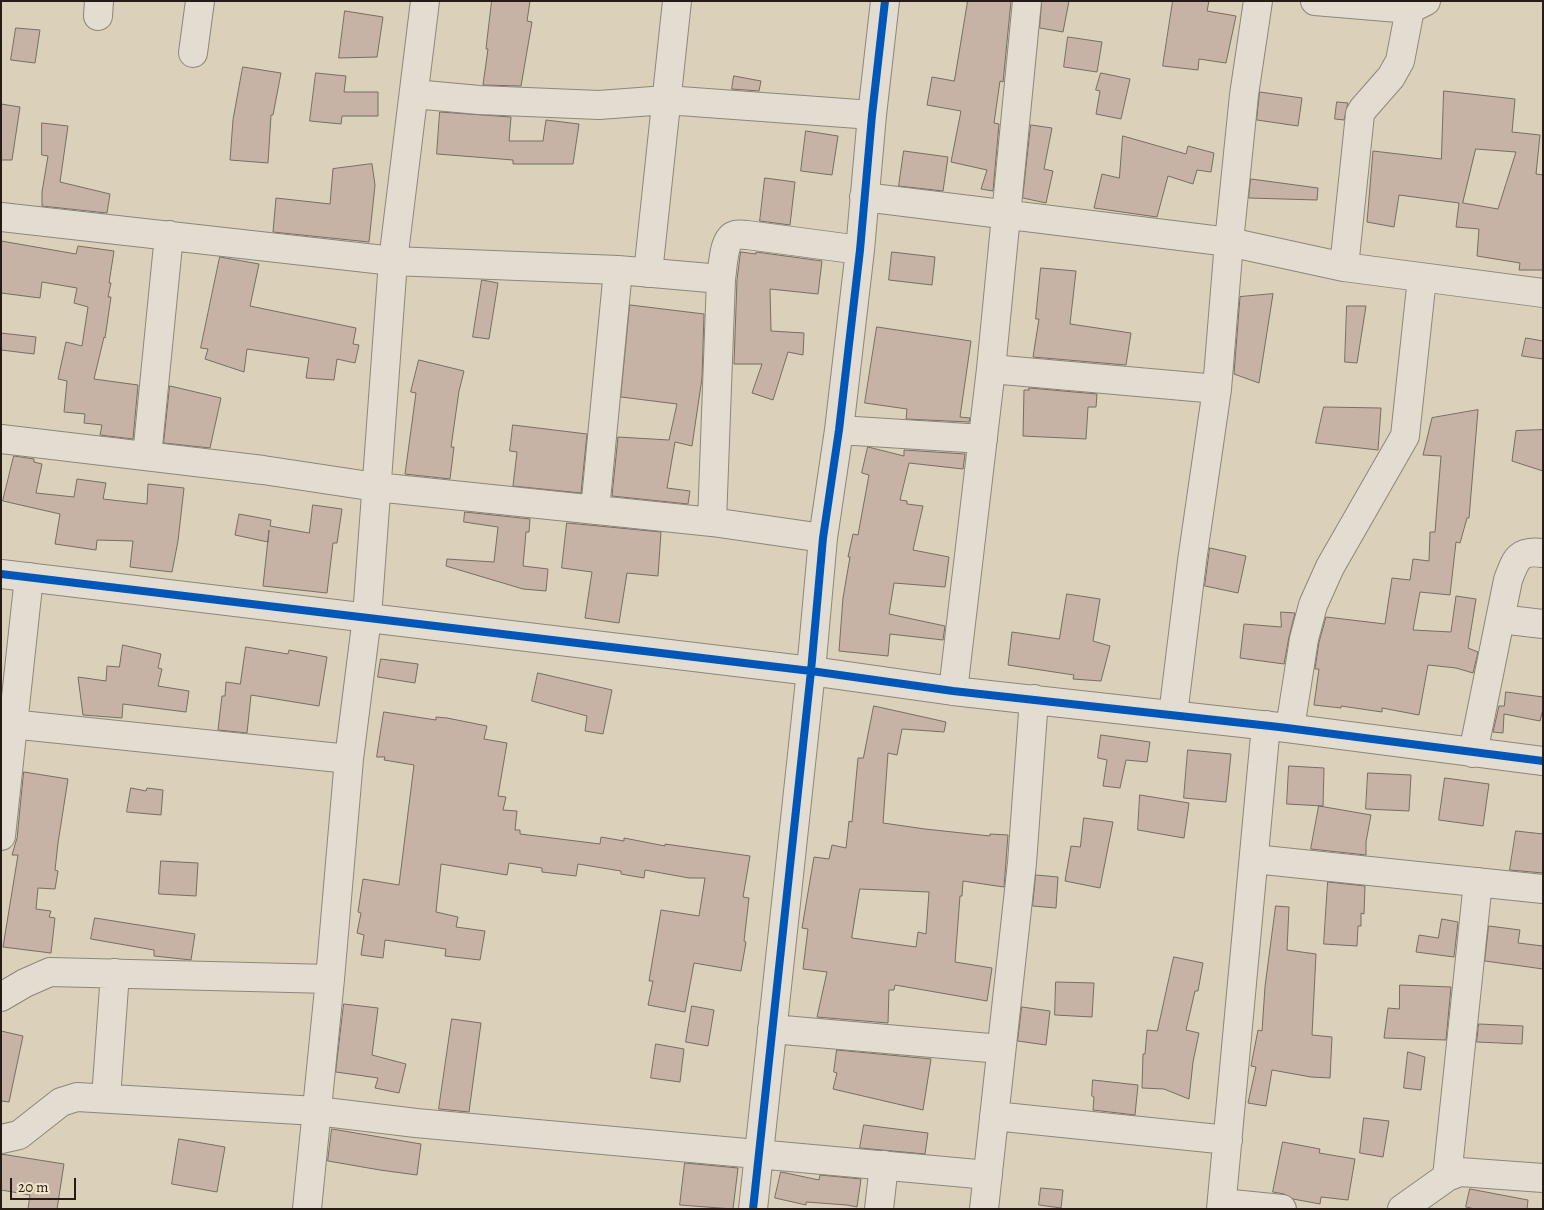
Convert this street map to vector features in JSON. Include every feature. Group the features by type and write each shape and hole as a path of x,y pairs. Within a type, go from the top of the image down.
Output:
{"street":[{"path":"193,54 200,1"},
{"path":"307,1209 330,979 349,759 367,617 394,261 425,1"},
{"path":"648,273 676,1"},
{"path":"752,1209 811,671 823,538 839,430 860,250 872,115 885,1"},
{"path":"953,691 991,369 1027,1"},
{"path":"1173,715 1192,561 1217,389 1244,95 1258,1"},
{"path":"1315,1 1418,5 1400,61 1391,77 1362,109 1360,114 1344,267"},
{"path":"414,94 479,100 599,104 666,100 872,115"},
{"path":"864,196 1229,242 1344,267 1543,293"},
{"path":"1,217 394,261 618,270 722,279"},
{"path":"147,456 169,235"},
{"path":"712,522 722,279 725,247 729,239 734,235 860,250"},
{"path":"595,510 618,270"},
{"path":"1282,1209 1222,1206 1254,859 1278,727 1313,605 1341,546 1405,436 1422,278"},
{"path":"991,369 1217,389"},
{"path":"839,430 983,439"},
{"path":"1,439 263,470 376,487 712,522 823,538"},
{"path":"1473,753 1508,580 1514,565 1520,557 1530,552 1543,553"},
{"path":"1,574 811,671 953,691 1034,698 1278,727 1543,761"},
{"path":"1,836 7,723 29,578"},
{"path":"1500,619 1543,624"},
{"path":"984,1209 1022,863 1034,698"},
{"path":"7,723 349,759"},
{"path":"1254,859 1543,889"},
{"path":"1447,1177 1478,882"},
{"path":"1,997 25,983 50,972 330,979"},
{"path":"106,1098 115,973"},
{"path":"772,1029 1001,1049"},
{"path":"1,1139 19,1135 61,1102 77,1096 317,1112 416,1123 988,1175"},
{"path":"994,1116 1228,1140"},
{"path":"879,1209 884,1165"},
{"path":"1402,1209 1447,1177 1460,1172 1543,1178"}],"building":[{"path":"492,1 530,1 527,21 532,22 521,86 483,85"},
{"path":"968,1 1011,1 1003,82 1000,81 994,123 999,124 993,191 981,189 987,170 951,162 961,111 927,105 932,77 954,81"},
{"path":"1042,1 1069,1 1063,32 1040,28"},
{"path":"1173,1 1209,1 1207,11 1236,16 1226,63 1199,59 1198,70 1163,66"},
{"path":"345,11 383,17 377,57 339,58"},
{"path":"16,28 40,30 35,63 11,60"},
{"path":"1068,37 1102,42 1097,72 1064,67"},
{"path":"243,67 281,73 273,115 271,115 268,163 230,160 233,120"},
{"path":"316,73 346,76 344,92 378,92 378,116 342,116 341,124 310,121"},
{"path":"1101,73 1130,79 1121,119 1096,114 1100,91 1096,90"},
{"path":"734,76 761,81 759,91 732,89"},
{"path":"1444,91 1515,99 1512,132 1540,135 1536,174 1543,175 1543,270 1519,270 1520,263 1477,256 1479,229 1456,227 1459,203 1399,195 1394,227 1367,222 1373,151 1441,159","holes":["1476,149 1516,152 1498,209 1463,203"]},
{"path":"1260,92 1302,98 1298,126 1257,120"},
{"path":"1337,102 1348,103 1344,120 1335,119"},
{"path":"1,104 20,107 12,160 1,160"},
{"path":"440,112 511,117 509,141 543,141 546,120 579,124 573,164 513,164 513,160 437,154"},
{"path":"42,123 68,126 60,182 110,194 107,213 42,206 42,192 48,156 42,155"},
{"path":"1031,125 1052,128 1044,169 1053,171 1046,203 1023,198"},
{"path":"806,131 838,136 832,175 801,171"},
{"path":"1123,136 1186,154 1188,146 1214,153 1211,172 1197,170 1193,184 1168,176 1157,217 1094,208 1102,174 1119,178"},
{"path":"904,151 948,157 943,191 899,186"},
{"path":"372,164 375,185 369,242 273,232 276,198 330,204 333,169"},
{"path":"765,178 795,182 790,225 760,221"},
{"path":"1251,179 1318,188 1317,200 1249,198"},
{"path":"1,241 76,254 78,246 114,251 108,297 111,297 105,338 94,379 138,385 133,439 100,435 102,425 84,423 85,414 64,412 67,381 58,379 66,342 82,346 88,307 74,303 77,288 42,282 40,298 1,293"},
{"path":"741,252 756,254 756,252 822,261 818,294 770,289 771,331 804,333 803,355 788,352 773,400 752,393 762,364 734,364 737,280"},
{"path":"892,252 935,257 932,285 889,280"},
{"path":"220,257 259,264 250,306 356,328 353,344 359,345 355,363 337,359 334,380 306,378 309,358 247,349 244,372 205,359 208,349 201,348"},
{"path":"1041,268 1076,271 1070,324 1131,333 1126,365 1033,357 1039,319 1036,319"},
{"path":"482,280 498,283 489,339 473,337"},
{"path":"1273,294 1259,383 1234,374 1240,297"},
{"path":"630,305 704,314 702,378 692,446 675,442 667,488 690,491 688,504 612,496 618,437 669,440 677,404 621,397"},
{"path":"1347,306 1366,306 1357,363 1345,362"},
{"path":"877,327 971,341 960,417 970,418 969,422 906,419 907,409 865,403"},
{"path":"1,333 36,337 34,354 1,350"},
{"path":"1526,338 1543,341 1543,359 1522,356"},
{"path":"419,360 464,371 459,391 451,447 454,447 450,479 405,474 416,393 411,392"},
{"path":"170,386 221,398 210,448 164,443"},
{"path":"1029,388 1097,394 1096,407 1088,407 1086,439 1023,436 1024,390 1029,390"},
{"path":"1324,407 1381,408 1378,450 1316,443"},
{"path":"1478,410 1469,518 1467,518 1460,543 1456,542 1450,595 1420,592 1413,630 1451,632 1456,596 1476,599 1468,648 1478,652 1473,673 1456,668 1428,665 1419,715 1382,708 1382,712 1341,706 1341,708 1314,705 1319,669 1315,669 1319,642 1326,617 1385,624 1392,578 1410,580 1413,559 1429,561 1430,532 1435,532 1441,456 1423,455 1432,418"},
{"path":"513,425 587,434 581,493 513,486 517,452 510,451"},
{"path":"1543,430 1543,471 1512,461 1516,431"},
{"path":"868,447 904,456 904,450 965,454 963,469 909,463 900,500 907,501 907,504 923,506 913,550 949,557 945,587 894,583 889,614 945,626 943,640 890,634 888,656 839,651 843,598 850,557 848,557 853,534 858,535 869,475 862,473"},
{"path":"14,456 34,459 34,462 42,464 36,493 74,497 77,479 106,483 103,499 147,504 148,484 184,488 178,541 172,572 130,567 133,541 97,540 96,550 55,544 60,514 3,501"},
{"path":"313,505 342,509 337,543 333,543 327,593 263,586 268,542 235,535 239,514 271,520 270,526 309,533"},
{"path":"465,512 530,519 529,532 526,532 523,566 548,569 546,591 523,589 446,566 447,559 494,562 498,527 464,522"},
{"path":"567,523 661,532 658,576 627,573 619,623 585,618 592,572 562,568"},
{"path":"1210,548 1246,556 1238,593 1205,586"},
{"path":"1067,594 1100,599 1093,641 1110,646 1101,681 1073,679 1074,675 1008,665 1012,632 1059,639"},
{"path":"1281,612 1295,613 1284,664 1240,658 1244,624 1281,627"},
{"path":"123,645 161,654 158,668 162,669 158,686 189,691 186,712 123,704 122,718 83,715 78,677 106,681 107,666 119,667"},
{"path":"246,647 288,654 289,650 327,657 319,706 251,695 247,733 218,730 222,696 225,696 226,682 240,684"},
{"path":"381,659 418,664 415,683 378,677"},
{"path":"538,673 612,690 603,734 585,731 587,716 532,701"},
{"path":"1506,692 1543,697 1540,721 1504,714 1503,733 1493,732 1499,706 1504,706"},
{"path":"874,706 946,722 944,732 902,729 897,755 888,753 883,823 990,836 990,834 1008,835 1004,887 963,881 962,896 960,896 955,962 992,968 987,1001 895,985 894,990 889,990 888,1023 817,1017 827,972 803,969 808,929 802,928 814,857 829,859 832,845 846,848 849,821 852,822 858,758 863,758","holes":["860,889 929,892 926,934 918,932 916,947 852,938"]},
{"path":"384,712 436,720 436,717 447,718 487,726 484,739 507,743 498,796 506,797 503,810 517,811 515,830 520,830 520,834 600,844 601,837 624,841 624,838 665,846 665,844 750,856 743,897 749,898 744,941 746,942 741,971 694,963 685,1012 648,1005 653,981 649,981 661,910 699,916 705,878 689,878 645,870 644,878 621,874 621,871 578,864 576,876 542,872 542,868 509,863 507,875 441,864 436,912 458,917 456,927 485,931 480,960 445,956 446,949 385,940 383,958 361,955 364,935 357,933 361,913 358,912 363,879 399,885 414,765 384,760 385,757 377,757"},
{"path":"1101,735 1150,742 1147,762 1126,760 1120,788 1103,786 1107,760 1098,758"},
{"path":"1188,750 1231,754 1226,802 1184,798"},
{"path":"1289,766 1324,768 1323,806 1287,804"},
{"path":"24,772 68,779 58,843 55,870 58,871 55,889 38,888 36,909 51,911 49,917 55,918 51,953 3,947 18,855 12,855 17,838"},
{"path":"1368,773 1411,775 1409,811 1366,809"},
{"path":"1445,778 1489,784 1483,826 1439,820"},
{"path":"131,788 146,791 147,788 163,790 161,815 127,812"},
{"path":"1140,795 1189,803 1184,838 1138,830"},
{"path":"1319,806 1371,815 1366,842 1366,855 1311,849"},
{"path":"1084,818 1113,822 1100,888 1065,881 1071,846 1080,847"},
{"path":"1516,831 1543,834 1543,873 1510,870"},
{"path":"161,861 198,863 196,896 159,894"},
{"path":"1036,875 1058,877 1056,908 1033,906"},
{"path":"1328,882 1365,886 1364,914 1361,913 1361,926 1358,926 1357,946 1324,944"},
{"path":"1276,906 1289,907 1287,950 1316,954 1312,1035 1332,1037 1330,1078 1311,1077 1272,1070 1266,1106 1248,1103 1256,1067 1251,1066 1258,1030 1262,1031 1265,987"},
{"path":"95,918 195,934 191,960 154,956 154,950 91,939"},
{"path":"1442,919 1458,922 1454,957 1416,952 1419,935 1438,938"},
{"path":"1489,926 1520,930 1518,943 1543,946 1543,969 1485,961"},
{"path":"1174,957 1203,963 1198,991 1195,991 1186,1030 1199,1033 1193,1062 1189,1099 1164,1089 1142,1088 1143,1054 1145,1054 1147,1030 1157,1031"},
{"path":"1056,982 1094,983 1092,1017 1055,1015"},
{"path":"1400,985 1451,987 1446,1040 1384,1038 1388,1008 1399,1009"},
{"path":"344,1004 378,1008 372,1055 406,1064 399,1093 375,1088 378,1078 336,1072"},
{"path":"692,1006 714,1010 708,1046 686,1042"},
{"path":"1022,1007 1050,1011 1046,1045 1018,1041"},
{"path":"452,1019 481,1023 469,1112 439,1109"},
{"path":"1479,1024 1523,1026 1522,1044 1477,1042"},
{"path":"1,1031 23,1036 9,1102 1,1101"},
{"path":"656,1044 684,1049 680,1082 651,1078"},
{"path":"837,1050 931,1059 923,1110 833,1089 837,1073 834,1072"},
{"path":"1408,1052 1425,1057 1421,1090 1404,1088"},
{"path":"1093,1080 1138,1085 1135,1115 1093,1110"},
{"path":"1364,1118 1389,1121 1383,1157 1360,1153"},
{"path":"864,1125 928,1133 925,1154 860,1148"},
{"path":"332,1129 421,1144 417,1175 328,1161"},
{"path":"179,1139 225,1147 217,1192 172,1184"},
{"path":"1283,1142 1320,1149 1319,1153 1355,1159 1348,1200 1321,1197 1320,1204 1293,1199 1284,1194 1273,1192"},
{"path":"1,1154 64,1164 57,1209 28,1209 30,1195 1,1190"},
{"path":"685,1163 738,1168 733,1209 680,1205"},
{"path":"781,1172 819,1180 820,1175 861,1179 857,1207 806,1202 806,1205 775,1198"},
{"path":"1041,1188 1063,1190 1061,1208 1039,1205"},
{"path":"1470,1189 1528,1200 1527,1209 1475,1209 1466,1207"}],"cycle path":[{"path":"753,1209 811,671 823,538 839,430 860,250 872,115 885,1"},
{"path":"1,574 811,671 953,691 1279,727 1543,761"}]}
